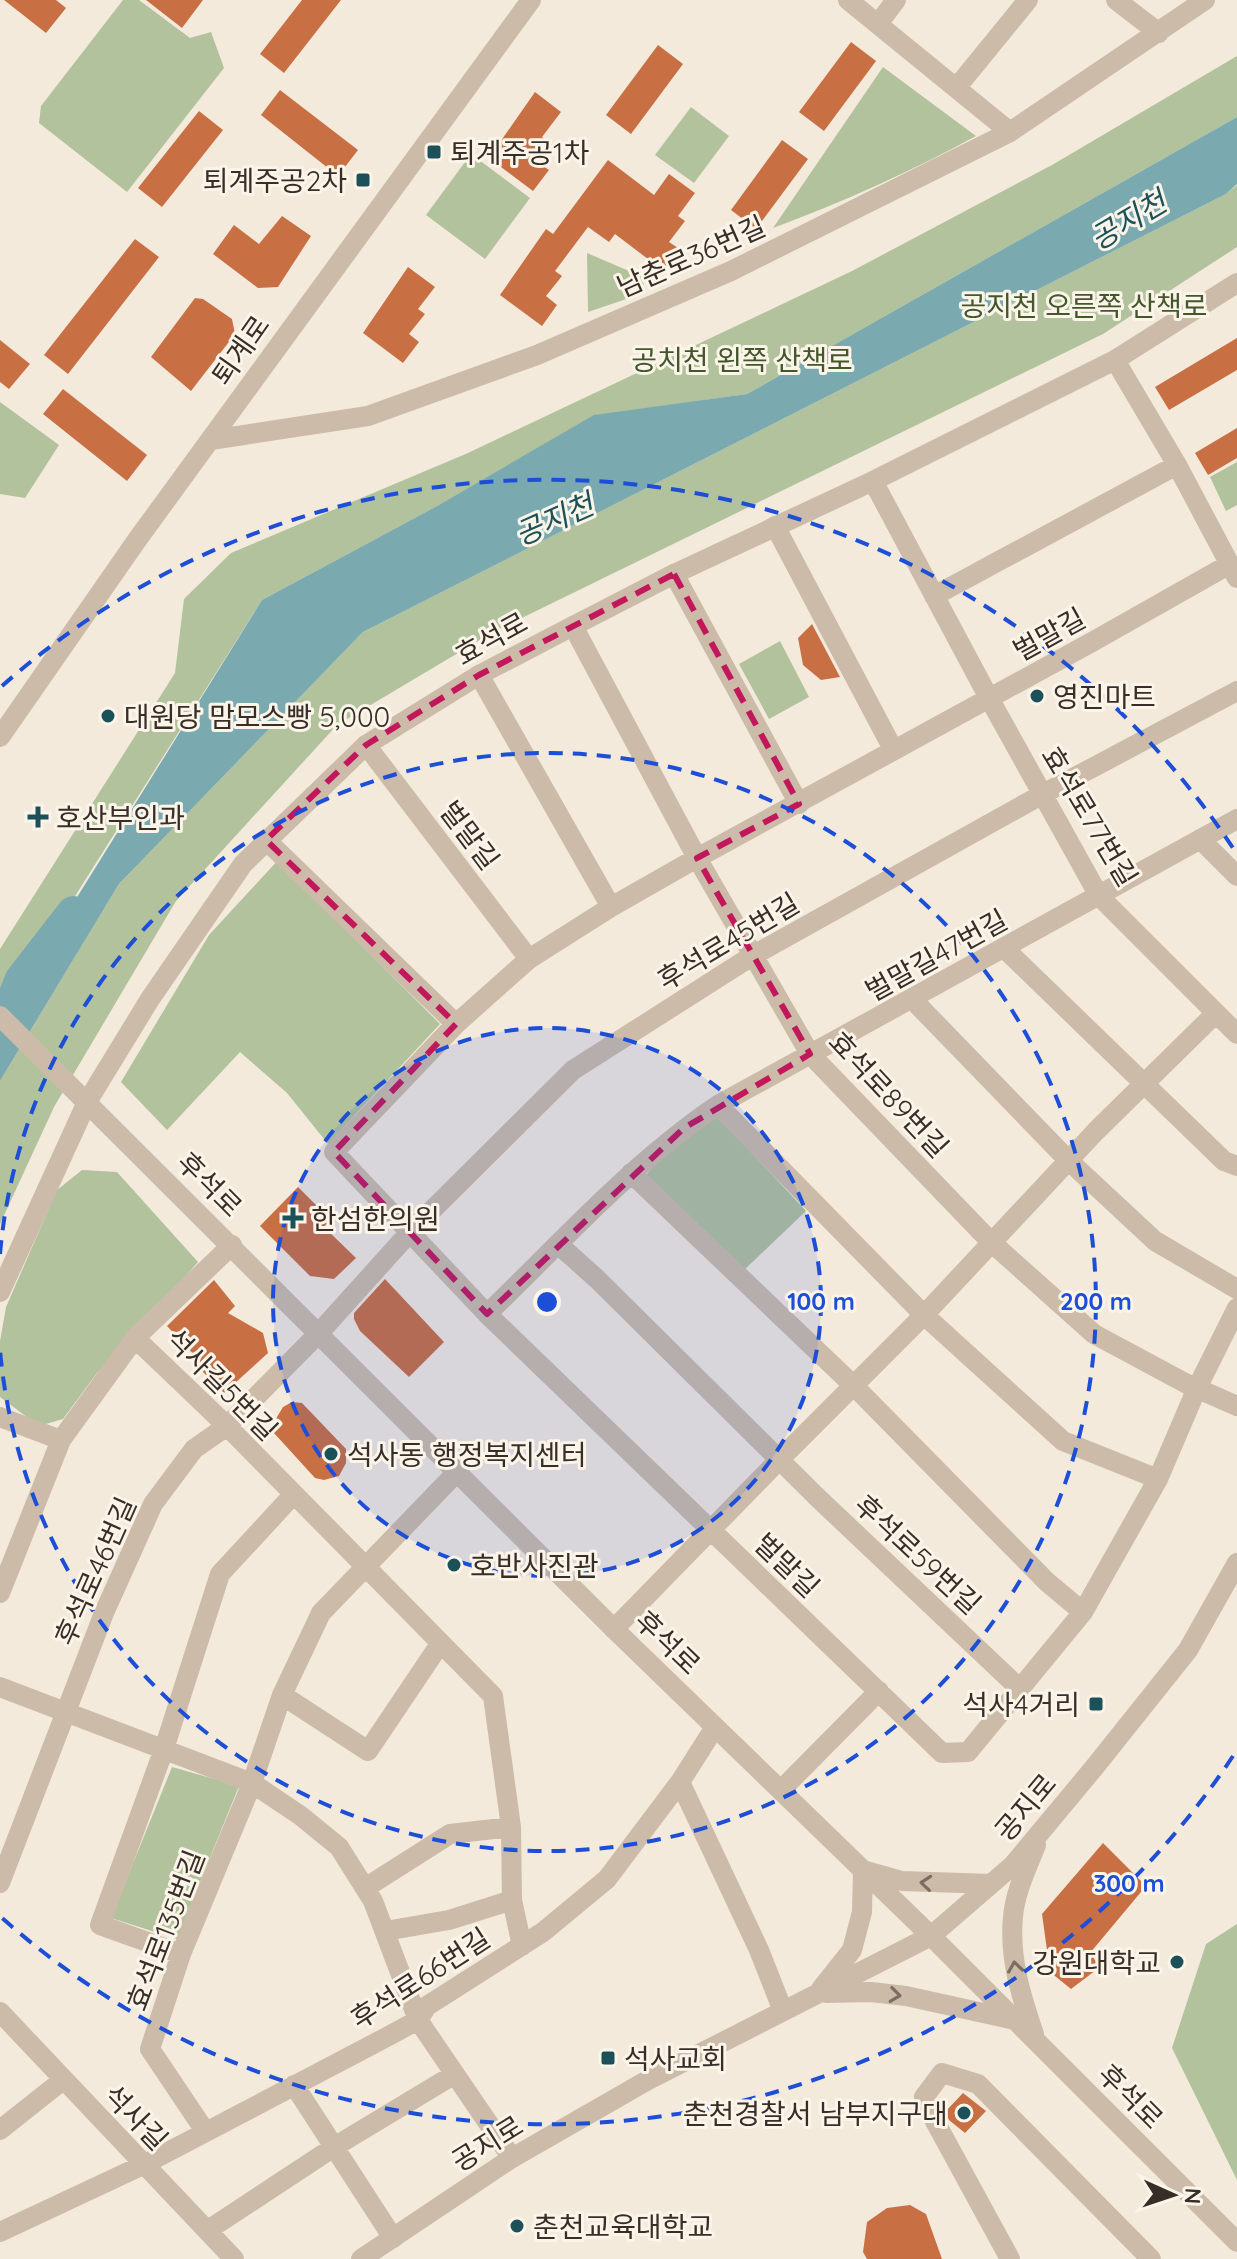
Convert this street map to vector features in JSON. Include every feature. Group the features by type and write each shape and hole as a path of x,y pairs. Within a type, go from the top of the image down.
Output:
{"street":[{"name":"퇴계로","path":"0,737 137,540 531,0"},
{"path":"848,0 1010,132"},
{"path":"878,24 896,0"},
{"path":"957,87 1028,0"},
{"path":"1116,0 1159,33"},
{"name":"남춘로36번길","path":"211,440 368,416 537,355 731,271 1010,132 1205,0"},
{"name":"효석로","path":"0,1292 87,1102 150,999 243,864 366,745 479,675 674,574 873,481 1115,360 1237,283"},
{"path":"1115,360 1177,465 1233,571"},
{"path":"934,596 1177,465"},
{"name":"효석로77번길","path":"873,481 1099,896 1237,1034"},
{"path":"775,526 893,749"},
{"name":"벌말길","path":"1233,571 893,749 611,907 529,959 456,1024 334,1152 487,1314 942,1753 968,1752 1083,1612 1158,1479 1197,1388 1237,1308"},
{"path":"674,574 799,804"},
{"name":"효석로89번길","path":"573,626 697,858 810,1054 991,1242 1094,1334 1237,1406"},
{"path":"479,675 611,907"},
{"name":"후석로45번길","path":"319,1333 410,1232 573,1070 752,956 1043,794 1237,691"},
{"name":"벌말길","path":"366,745 529,959"},
{"name":"벌말길47번길","path":"487,1314 631,1173 684,1128 718,1105 1237,819"},
{"path":"1200,839 1237,876"},
{"path":"266,840 456,1024"},
{"path":"1004,948 1224,1161 1237,1166"},
{"path":"912,999 1069,1161 1155,1241 1237,1289"},
{"path":"614,1629 1216,1013"},
{"name":"후석로","path":"0,1016 614,1629 931,1936 1237,2242"},
{"path":"718,1105 924,1315 1063,1441 1158,1479"},
{"path":"631,1173 854,1386 1047,1582 1083,1612"},
{"path":"135,1338 232,1245"},
{"name":"후석로59번길","path":"559,1245 1019,1688"},
{"name":"후석로46번길","path":"0,1883 104,1613 153,1504 194,1449 227,1426 319,1333"},
{"name":"석사길5번길","path":"0,1593 61,1440 135,1338 227,1426 493,1696 511,1827 512,1900 522,1946"},
{"path":"0,1417 61,1440"},
{"name":"효석로135번길","path":"205,2131 150,2049 181,1954 252,1783 282,1695 321,1613 457,1472"},
{"path":"181,1954 100,1925 164,1749 220,1574 293,1495"},
{"name":"공지로","path":"361,2259 512,2158 648,2080 931,1936 1013,1865 1188,1650 1237,1563"},
{"path":"282,1695 368,1751 440,1644"},
{"path":"0,1687 252,1783 301,1816 339,1847 373,1901 418,2020 512,2158"},
{"path":"781,1790 879,1691"},
{"name":"후석로66번길","path":"0,2232 143,2165 418,2020 427,2006 543,1932 607,1879 680,1782 715,1727"},
{"path":"680,1782 759,1950 783,2011"},
{"path":"365,1888 450,1834 511,1827"},
{"path":"1036,2041 1018,1987 1013,1915 1040,1832"},
{"path":"818,1994 852,1950 862,1912 863,1870 902,1881 991,1884"},
{"path":"385,1931 449,1920 512,1900"},
{"path":"818,1994 871,1992 906,1996 1016,2020"},
{"name":"석사길","path":"0,2012 234,2259"},
{"path":"1010,2259 924,2097 942,2073 978,2084 1151,2259"},
{"path":"208,2230 334,2147 455,2074"},
{"path":"0,2130 63,2080"},
{"path":"294,2085 393,2238"}],"highlighted area":[{"path":"674,574 799,804 697,858 810,1054 684,1128 487,1314 334,1152 456,1024 266,840 366,745 479,675"}],"green space":[{"path":"123,0 139,0 190,38 211,32 224,68 127,192 39,123 41,106"},
{"name":"공치천 왼쪽 산책로","path":"1237,56 1237,117 747,394 594,416 437,506 262,600 0,1015 0,949 175,673 184,599 231,553 468,453 852,271 1052,165"},
{"path":"883,67 976,136 876,186 773,228"},
{"path":"691,107 729,136 694,183 655,155"},
{"path":"471,154 530,198 485,259 426,215"},
{"name":"공지천 오른쪽 산책로","path":"1237,185 1237,247 1103,334 495,631 337,725 176,901 54,1107 0,1224 0,1081 119,884 363,632 1226,194"},
{"path":"587,253 643,277 644,293 588,312"},
{"path":"0,402 59,445 25,498 0,494"},
{"path":"1237,462 1237,505 1226,511 1210,477"},
{"path":"780,641 809,697 769,719 739,664"},
{"path":"280,858 340,924 440,1024 328,1144 287,1093 240,1052 167,1130 121,1082 209,935"},
{"path":"716,1115 806,1211 743,1271 645,1176 680,1138"},
{"path":"82,1170 117,1172 198,1262 126,1345 97,1373 63,1419 39,1426 0,1397 0,1341 6,1307 57,1190"},
{"path":"172,1767 239,1786 177,1939 111,1918"},
{"path":"1237,1924 1237,2180 1172,2048 1206,1944"}],"water":[{"path":"1237,117 1237,184 1226,194 363,632 119,884 0,1081 0,1021 262,600 437,506 594,415 747,394"}],"building":[{"path":"4,0 56,0 66,8 46,33"},
{"path":"146,0 203,0 182,28"},
{"path":"302,0 341,0 284,73 260,54"},
{"path":"851,42 876,61 824,131 799,112"},
{"path":"658,45 683,64 631,134 606,115"},
{"path":"280,90 358,150 338,176 261,115"},
{"path":"535,92 561,112 542,137 556,148 543,166 549,170 533,191 489,158"},
{"path":"199,111 223,130 162,207 138,188"},
{"path":"782,140 808,159 756,229 731,210"},
{"path":"608,160 654,195 669,174 695,193 678,216 685,221 669,242 681,250 665,272 615,234 609,242 588,227 555,271 562,276 546,296 557,305 542,326 500,295 546,229 553,234"},
{"path":"282,216 311,236 278,287 258,288 213,254 234,225 259,244"},
{"path":"135,239 159,257 68,374 44,355"},
{"path":"408,267 435,287 418,309 425,314 409,334 419,342 403,363 363,333"},
{"path":"195,298 203,299 232,319 235,334 191,391 151,357"},
{"path":"1237,338 1237,370 1169,410 1155,387"},
{"path":"0,340 30,364 9,389 0,382"},
{"path":"63,389 147,455 127,481 43,414"},
{"path":"1237,428 1237,458 1208,475 1195,453"},
{"path":"812,624 840,677 821,680 803,665 798,638"},
{"path":"298,1187 330,1219 324,1227 356,1258 334,1279 310,1276 260,1226"},
{"path":"385,1279 444,1342 409,1377 360,1331 354,1319 354,1313"},
{"path":"214,1280 235,1306 228,1313 263,1333 268,1353 224,1393 194,1363 198,1359 167,1326"},
{"path":"292,1402 302,1403 346,1449 346,1463 339,1476 324,1480 315,1478 274,1433 277,1417 283,1407"},
{"path":"1103,1843 1146,1886 1090,1953 1100,1967 1071,1989 1050,1972 1042,1914"},
{"name":"춘천경찰서 남부지구대","path":"963,2093 986,2111 965,2133 949,2120 945,2112"},
{"path":"910,2205 926,2214 942,2259 867,2259 863,2252 867,2222 887,2208"}],"waterway":[{"name":"공지천","path":"0,1031 21,979 73,912"}],"place":[{"name":"퇴계주공1차","path":"434,152"},
{"name":"퇴계주공2차","path":"363,180"},
{"name":"영진마트","path":"1037,696"},
{"name":"대원당 맘모스빵 5,000","path":"108,716"},
{"name":"호산부인과","path":"38,817"},
{"name":"한섬한의원","path":"293,1218"},
{"name":"석사동 행정복지센터","path":"331,1454"},
{"name":"호반사진관","path":"454,1565"},
{"name":"석사4거리","path":"1096,1704"},
{"name":"강원대학교","path":"1177,1962"},
{"name":"석사교회","path":"608,2058"},
{"name":"춘천경찰서 남부지구대","path":"964,2113"},
{"name":"춘천교육대학교","path":"517,2226"}]}
